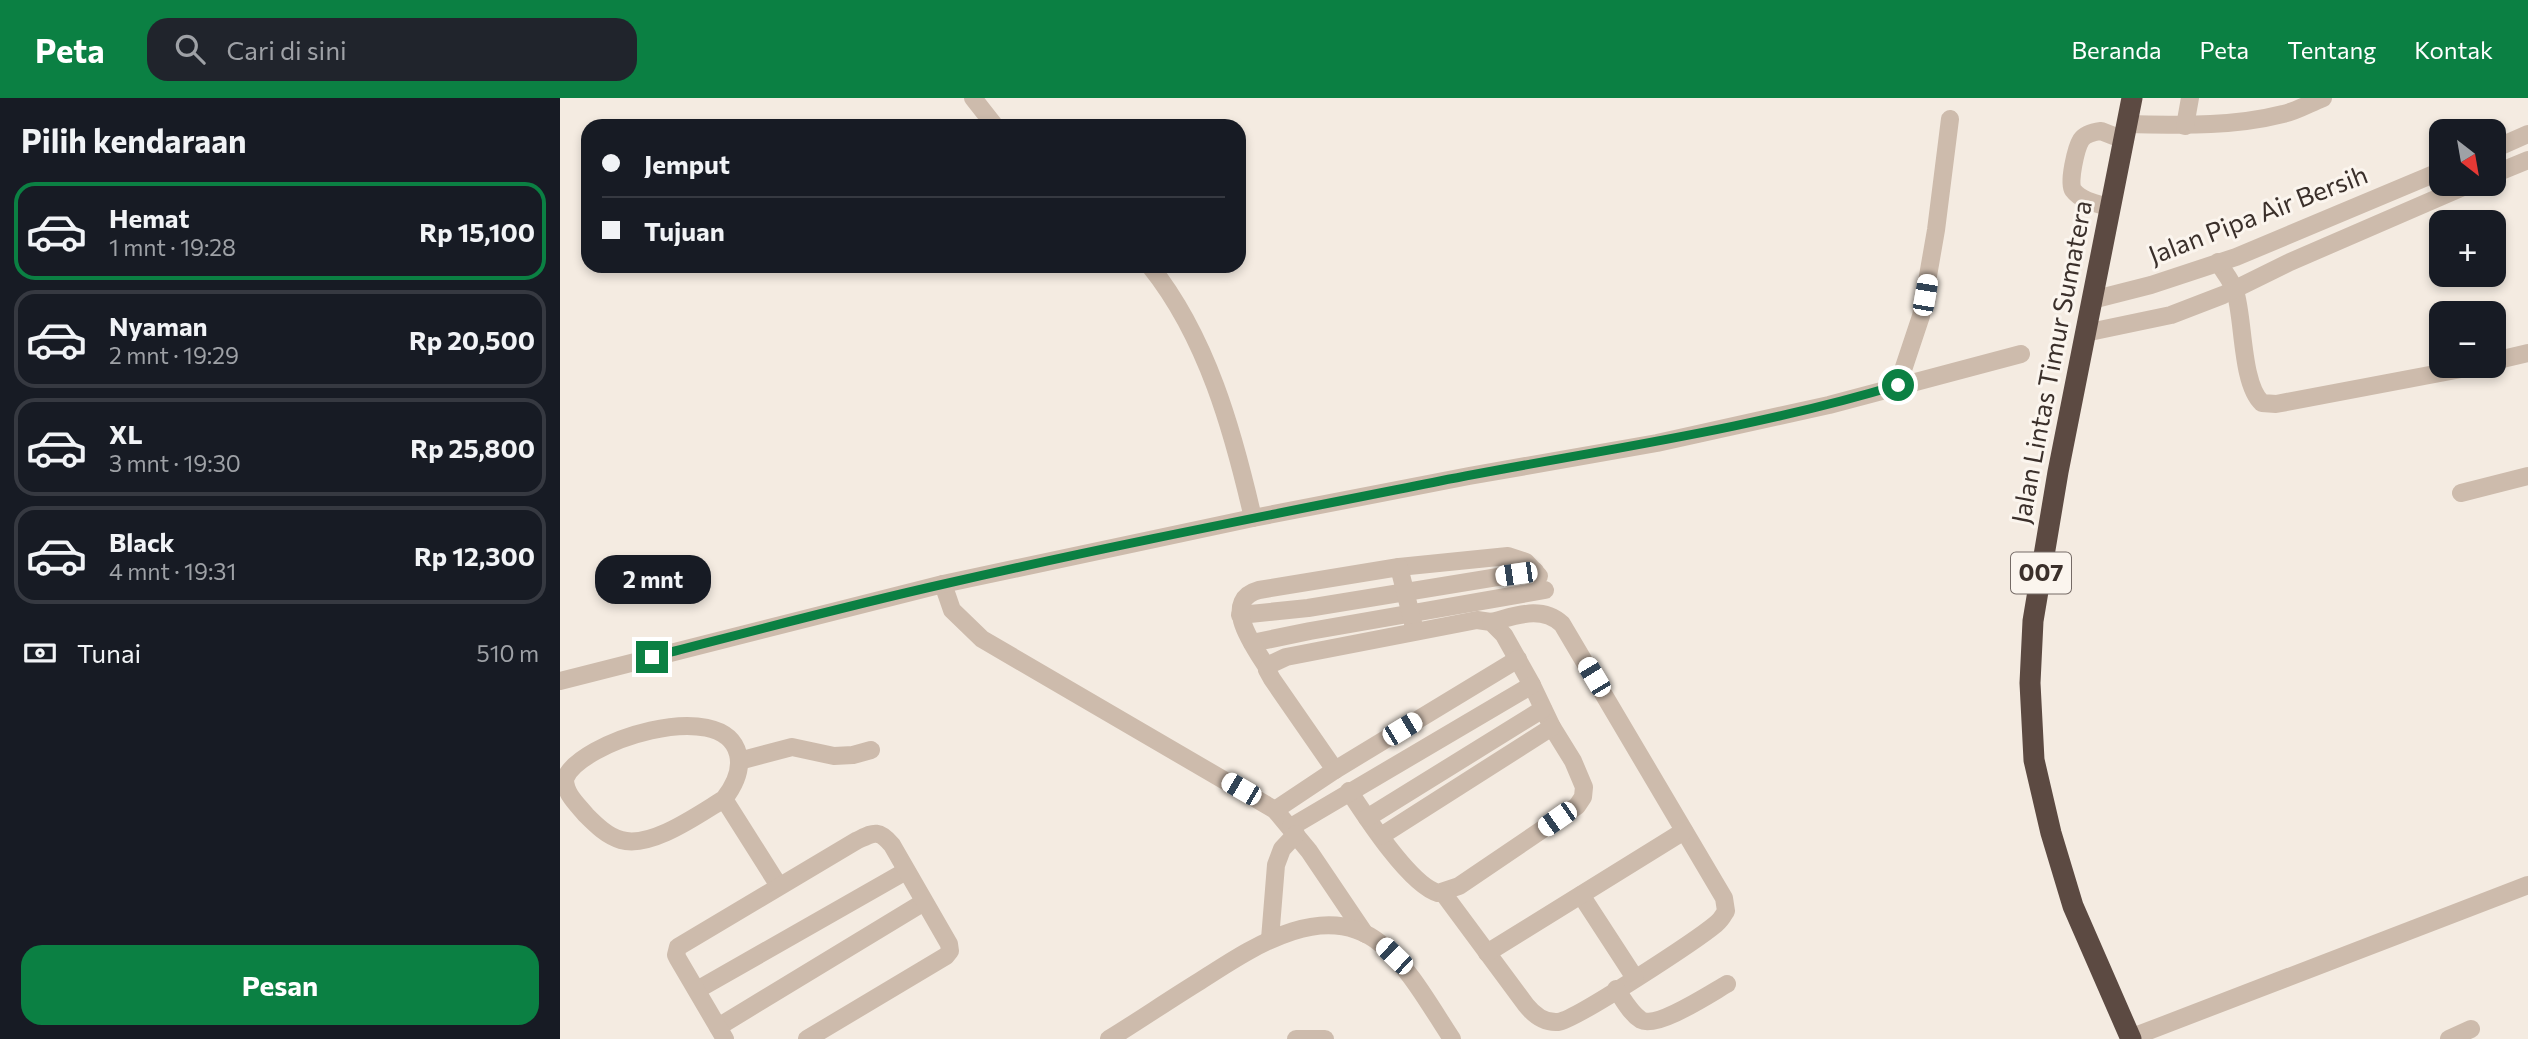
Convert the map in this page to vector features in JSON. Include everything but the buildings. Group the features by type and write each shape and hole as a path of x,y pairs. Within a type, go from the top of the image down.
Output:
{"highway":[{"name":"Jalan Lintas Timur Sumatera","path":"2131,1038 2073,906 2050,833 2034,760 2030,683 2033,621 2058,472 2132,98"}],"street":[{"path":"973,98 990,119"},
{"path":"2185,126 2190,98"},
{"path":"2109,207 2079,195 2071,186 2080,141 2085,136 2101,131 2126,132 2252,121 2287,114 2323,98"},
{"path":"1898,385 1921,316 1936,230 1950,119"},
{"path":"2506,144 2528,134"},
{"path":"2506,169 2528,160"},
{"name":"Jalan Pipa Air Bersih","path":"2092,300 2151,285 2218,262 2429,176"},
{"path":"2085,333 2171,315 2442,196"},
{"path":"2218,262 2235,289 2246,360 2257,398 2264,403 2276,404 2429,375"},
{"path":"1155,273 1182,317 1215,386 1231,432 1253,518"},
{"path":"2506,358 2528,353"},
{"path":"560,681 943,584 1253,518 1657,443 1829,405 2021,354"},
{"path":"2460,493 2528,476"},
{"path":"1335,770 1289,704 1252,643 1240,615 1242,600 1254,591 1399,567 1508,556 1526,562 1535,571 1545,590 1549,614"},
{"path":"1399,567 1413,623"},
{"path":"1240,615 1308,608 1535,571"},
{"path":"943,584 953,610 982,639 1275,810 1294,831 1365,934"},
{"path":"1268,669 1271,664 1286,657 1545,590"},
{"path":"1252,643 1413,623 1477,620 1491,622 1539,612 1549,614 1566,629 1724,898 1726,911 1722,919 1702,935 1635,978 1571,1017 1551,1021 1537,1016 1525,1005 1443,893"},
{"path":"1349,791 1420,884 1432,891 1443,893 1459,886 1580,801 1584,792 1580,774 1504,635 1491,622"},
{"path":"1275,810 1335,770 1518,659"},
{"path":"1270,939 1276,865 1282,849 1294,831 1349,791 1532,685"},
{"path":"1367,818 1543,709"},
{"path":"681,725 722,732 734,744 739,761 736,780 724,799 659,835 626,842 608,835 585,813 568,793 565,779 578,762 618,741 681,725"},
{"path":"1381,836 1552,727"},
{"path":"739,761 792,747 834,756 871,750"},
{"path":"724,799 779,886"},
{"path":"1487,953 1684,831"},
{"path":"807,1039 951,950 892,845 884,836 875,833 856,841 679,946 677,957 722,1033 924,902"},
{"path":"697,990 906,871"},
{"path":"2131,1038 2528,885"},
{"path":"1581,895 1635,978"},
{"path":"1110,1039 1270,939 1312,927 1334,926 1365,934 1394,956 1452,1039"},
{"path":"1616,989 1631,1010 1642,1021 1648,1022 1662,1018 1727,984"},
{"path":"2449,1039 2471,1029"},
{"path":"1296,1039 1325,1039"}],"route":[{"path":"652,657 943,584 1253,518 1657,443 1829,405 1898,385"}]}
